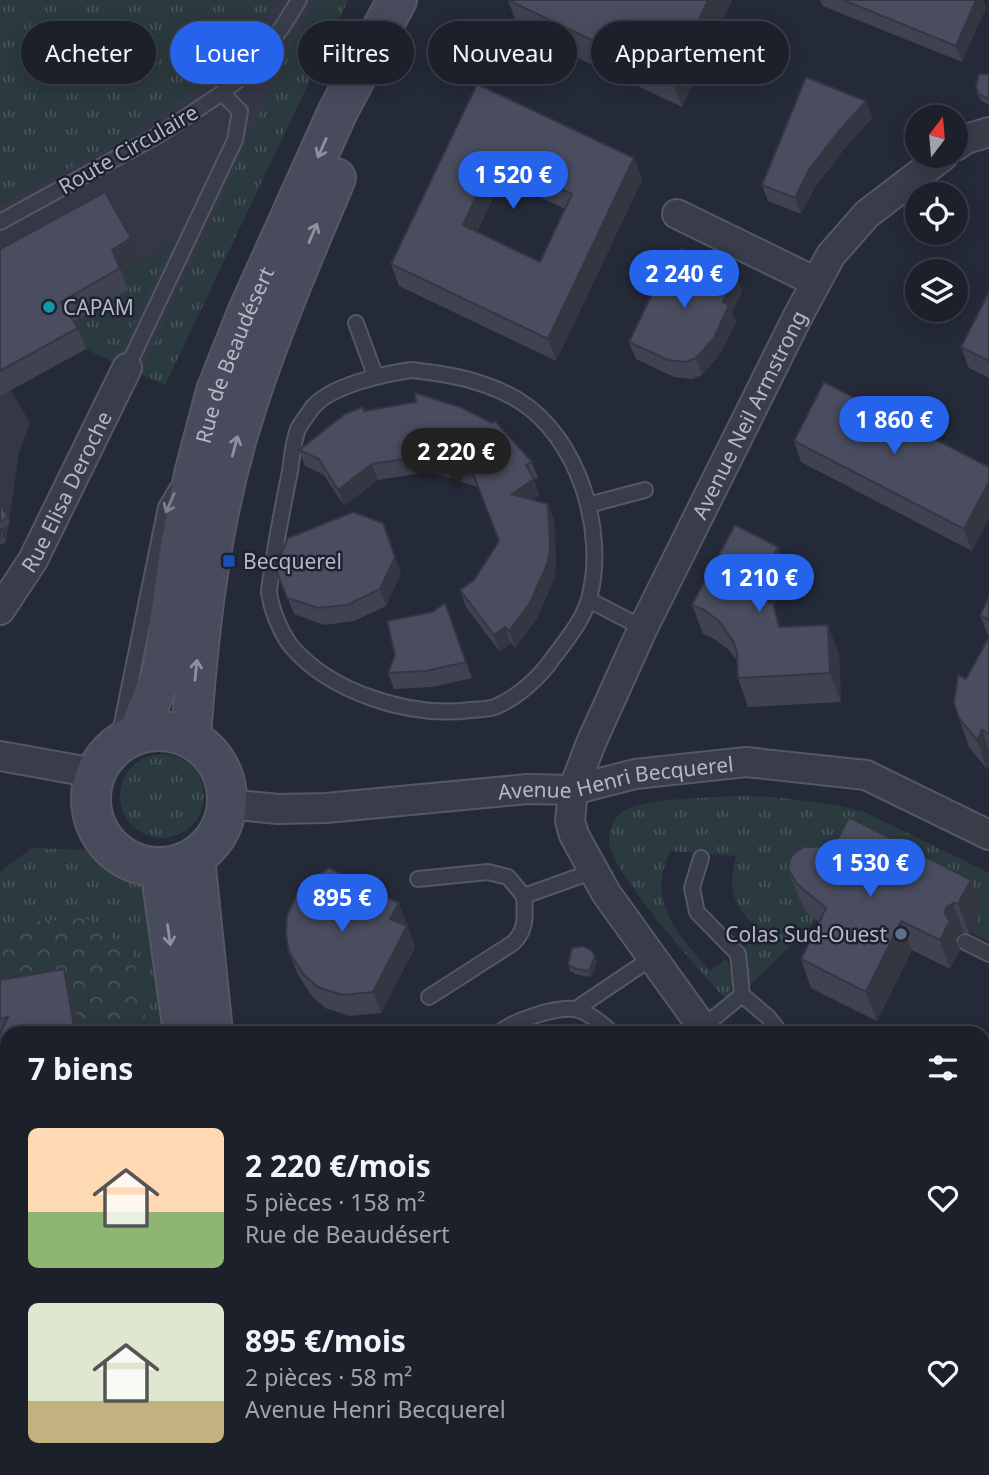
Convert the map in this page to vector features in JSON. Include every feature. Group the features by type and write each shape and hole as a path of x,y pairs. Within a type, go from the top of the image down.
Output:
{"main road":[{"name":"Rue de Beaudésert","path":"95,773 104,757 128,738 162,673 180,545 216,391 247,313 338,111 397,0"},
{"name":"Rue de Beaudésert","path":"191,738 195,676 212,553 237,440 271,339 408,0"},
{"path":"95,773 90,800 96,826 111,848 133,862 177,862 218,835 228,804 224,778 212,755 191,738 165,731 128,738"},
{"path":"177,862 183,1026"},
{"path":"177,862 212,1026"}],"street":[{"path":"968,138 989,132"},
{"name":"Avenue Neil Armstrong","path":"702,1026 606,893 594,871 570,821 573,789 643,628 831,255 867,215 928,168"},
{"path":"677,214 816,282"},
{"name":"Rue Elisa Deroche","path":"0,610 33,560 127,368"},
{"path":"0,756 95,773"},
{"name":"Avenue Henri Becquerel","path":"228,804 278,809 314,808 528,789 573,789 635,774 746,762 866,775 989,835"}],"lane":[{"name":"Route Circulaire","path":"0,222 162,133 222,93 248,72 299,0"},
{"path":"127,368 235,140 240,111 222,93"},
{"path":"356,323 375,375"},
{"path":"411,370 455,374 519,401 547,425 571,460 588,505 593,533 589,600 572,632 547,666 523,690 495,707 458,712 419,711 383,702 350,689 318,669 291,645 278,621 269,592 298,430 315,405 375,375 411,370"},
{"path":"588,505 645,490"},
{"path":"589,600 643,628"},
{"path":"701,858 692,888 697,912 738,954 742,995 775,1026"},
{"path":"524,896 594,871"},
{"path":"418,879 488,872 508,877 524,896 522,935 429,997"},
{"path":"965,942 989,954"},
{"path":"514,1026 548,1011 576,1009 653,957"},
{"path":"709,1026 742,995"},
{"path":"576,1009 605,1026"}],"shaded area":[{"path":"0,0 348,0 338,21 298,21 298,84 308,84 165,385 86,349 11,390 30,423 19,453 6,542 0,545"}],"green space":[{"path":"0,0 277,0 263,21 170,21 170,84 207,84 114,144 0,205"},
{"path":"315,0 348,0 338,21 304,21"},
{"path":"298,33 298,84 308,84 165,385 141,374 273,84 284,84 284,61"},
{"path":"175,240 115,363 86,349 69,323 127,290 120,272"},
{"path":"162,754 185,761 197,773 204,796 197,819 185,831 162,838 139,831 127,819 120,796 127,773 139,761"},
{"path":"736,796 774,797 831,804 865,812 989,873 989,942 970,932 982,909 799,896 816,921 750,985 741,949 763,935 740,908 736,899 732,881 736,856 670,851 663,870 663,902 677,930 710,971 726,959 732,984 730,994 724,997 678,945 625,876 614,857 609,838 612,824 618,816 635,806 663,801"},
{"path":"32,848 93,850 123,863 143,888 168,1026 147,1026 133,953 0,956 0,872"},
{"path":"86,918 133,953 147,1026 79,1026 74,996 0,1009 0,956 12,938 39,921"}],"building":[{"path":"508,0 708,0 698,21 591,21 591,40 577,33 577,21 552,21"},
{"path":"843,0 976,0 956,46"},
{"path":"979,74 989,74 989,99 978,94 976,86"},
{"path":"806,77 866,101 809,170 795,198 762,185"},
{"path":"477,84 634,158 548,339 391,264","holes":["494,157 572,194 540,262 463,225"]},
{"name":"CAPAM","path":"105,192 131,238 112,250 120,268 61,302 78,328 0,371 0,249"},
{"path":"681,249 736,275 723,302 729,305 714,338 696,358 686,362 668,360 629,342 662,273 668,276"},
{"path":"989,292 989,361 961,347"},
{"path":"824,382 989,467 989,482 964,529 794,441"},
{"path":"415,393 460,407 492,423 495,421 532,462 526,465 534,479 512,494 548,504 550,548 548,562 530,603 509,631 505,627 494,635 460,590 474,580 499,541 472,471 423,456 372,464 338,490 319,459 299,450 345,414 363,407 364,411 416,402"},
{"path":"0,503 8,517 0,522"},
{"path":"353,512 383,523 395,557 380,589 347,605 318,608 287,598 275,567 288,538"},
{"path":"735,525 778,547 753,596 773,604 779,627 828,625 830,673 738,678 737,653 733,641 719,621 692,605"},
{"path":"989,597 989,620 980,615"},
{"path":"445,603 466,662 426,671 388,673 395,655 387,621 432,612"},
{"path":"989,637 989,734 982,730 977,740 959,718 954,703 958,675 966,679"},
{"name":"Colas Sud-Ouest","path":"849,817 971,880 958,904 953,903 946,908 945,914 950,921 940,940 901,921 866,992 801,959 826,908 797,884 788,869 794,853 804,847 834,846"},
{"path":"329,868 399,903 390,919 407,926 373,992 342,995 318,987 304,975 289,952 287,916 297,894 305,884"},
{"path":"583,946 595,956 589,971 568,965 572,948"},
{"path":"64,969 74,1026 4,1026 8,1017 0,1019 0,980"}],"place":[{"name":"CAPAM","path":"49,307"},
{"name":"Becquerel","path":"229,561"},
{"name":"Colas Sud-Ouest","path":"901,934"}]}
